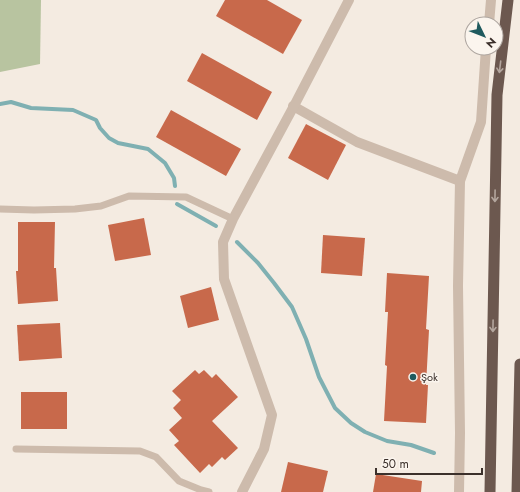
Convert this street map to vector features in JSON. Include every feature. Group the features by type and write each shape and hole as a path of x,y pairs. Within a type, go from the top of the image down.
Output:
{"highway":[{"path":"490,492 497,95 508,0"},
{"path":"517,492 520,364"}],"street":[{"path":"242,492 264,449 272,415 224,279 223,242 233,219 294,106 348,0"},
{"path":"490,16 491,0"},
{"path":"459,492 460,433 458,286 460,181 481,122 485,56"},
{"path":"294,106 357,142 460,181"}],"lane":[{"path":"0,209 75,209 101,206 129,196 186,197 233,219"},
{"path":"16,449 140,450 156,457 180,481 209,492"}],"green space":[{"path":"0,0 41,0 40,64 0,72"}],"building":[{"path":"225,0 267,0 302,20 283,54 216,16"},
{"path":"202,53 272,92 257,120 187,81"},
{"path":"171,110 241,149 226,176 156,137"},
{"path":"306,124 346,145 328,180 288,158"},
{"path":"144,218 151,255 115,261 108,225"},
{"path":"18,222 55,222 54,268 56,268 58,301 18,304 16,271 18,271"},
{"path":"323,235 365,238 362,276 321,273"},
{"path":"387,273 429,276 426,329 429,330 426,385 428,385 426,423 384,421 387,366 385,365 388,312 385,312"},
{"path":"211,287 219,320 188,328 180,296"},
{"path":"60,323 62,358 19,361 17,325"},
{"path":"195,370 199,374 204,370 212,378 216,374 238,397 212,421 238,448 225,460 222,457 212,467 209,464 200,473 174,445 179,441 169,430 182,418 173,408 181,400 172,391"},
{"path":"21,392 67,392 67,429 21,429"},
{"path":"288,462 328,471 323,492 281,492"},
{"path":"376,474 422,481 421,492 373,492"}],"waterway":[{"path":"0,104 11,102 31,108 73,110 96,120 100,128 109,138 118,143 148,149 165,163 174,178 175,186"},
{"path":"177,204 216,226"},
{"path":"237,242 258,263 292,307 306,339 319,377 335,408 351,423 365,432 387,441 411,445 434,453"}],"place":[{"name":"Şok","path":"413,377"}]}
